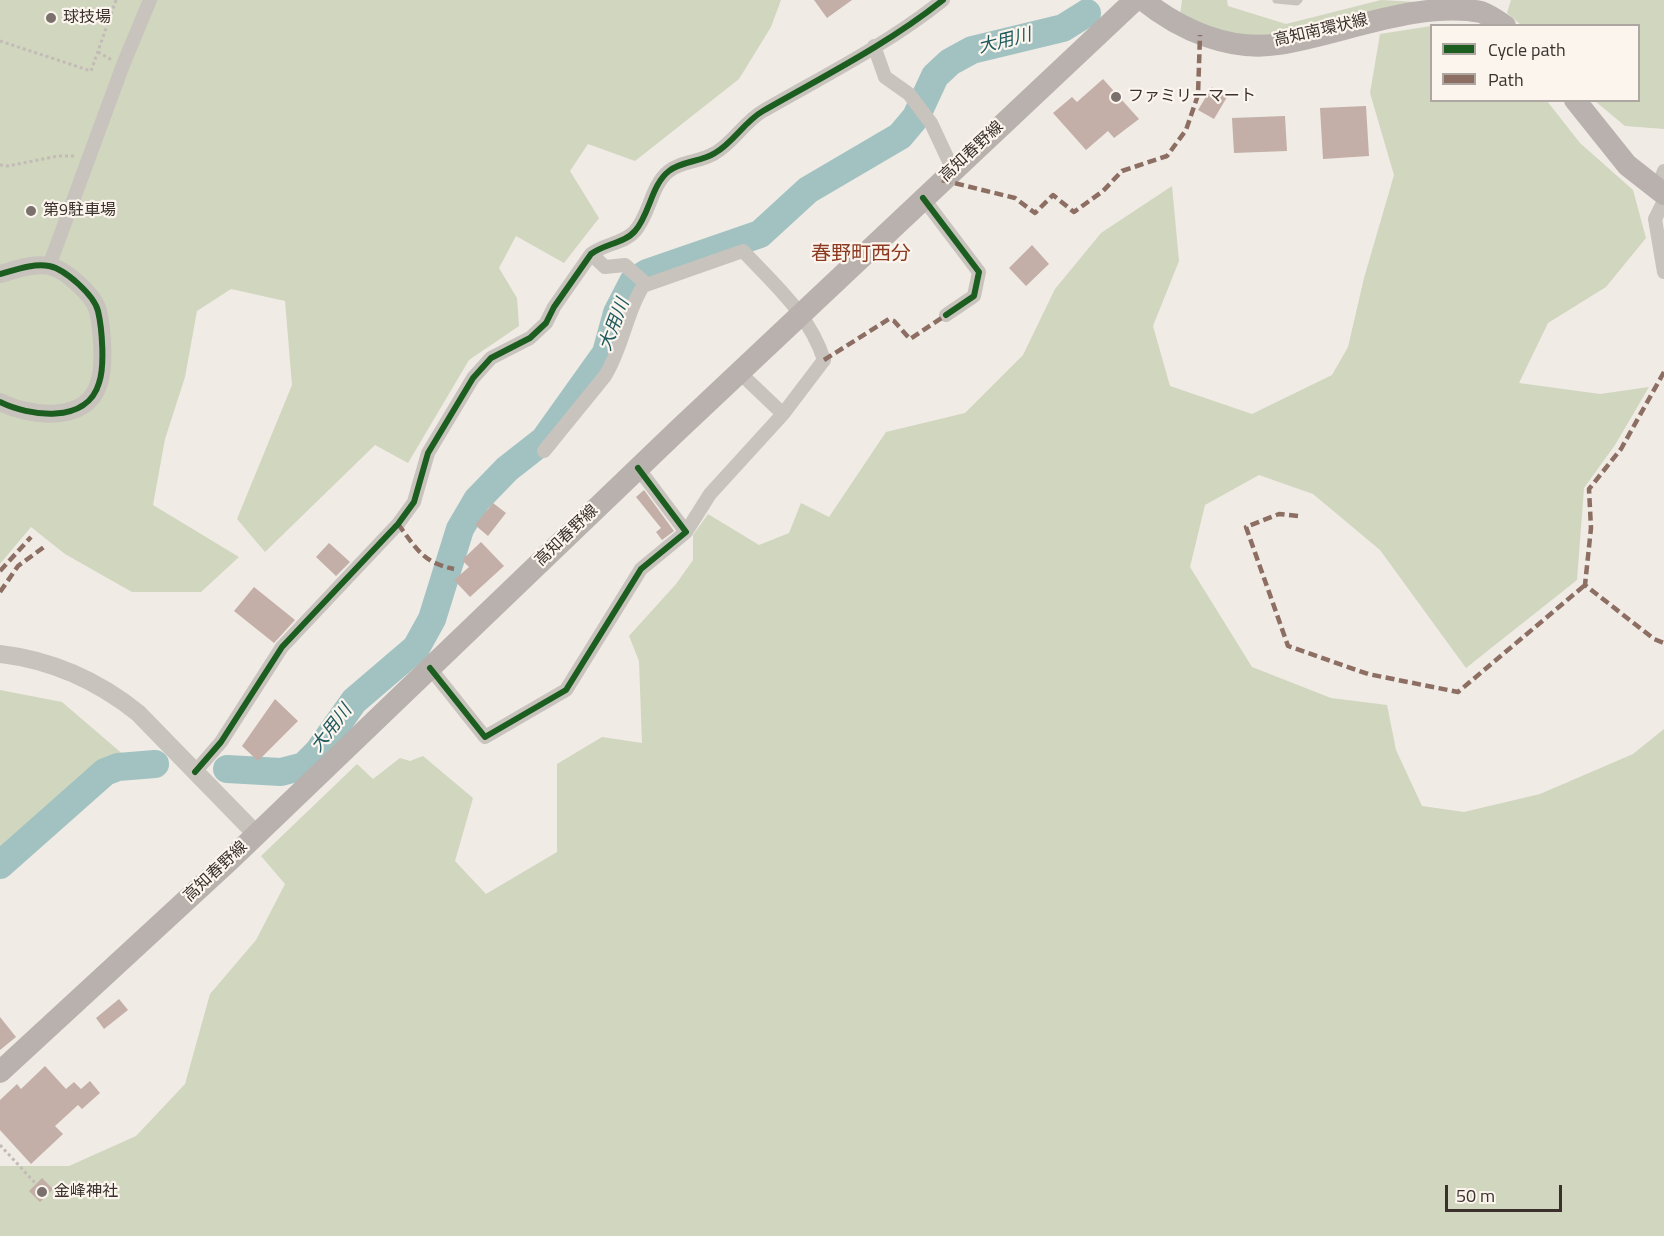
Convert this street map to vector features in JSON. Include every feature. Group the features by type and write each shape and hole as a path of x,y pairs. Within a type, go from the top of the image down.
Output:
{"main road":[{"name":"高知春野線","path":"0,1072 256,834 801,313 1135,0"},
{"name":"高知南環状線","path":"1143,0 1164,17 1196,34 1237,44 1278,44 1408,10 1445,3 1481,12 1502,24"},
{"path":"1577,102 1627,165 1662,189"}],"street":[{"path":"49,266 123,65 150,0"},
{"path":"195,772 221,742 282,647 398,524 414,502 428,453 472,378 491,358 530,338 546,323 554,307 591,254 599,248 630,236 637,229 663,176 671,169 717,153 761,112 791,97 921,18 943,0"},
{"path":"874,46 885,77 909,94 931,123 953,170"},
{"path":"1662,189 1655,219 1664,272"},
{"path":"923,198 979,272 974,296 946,315"},
{"path":"430,668 485,737 566,690 641,569 686,532 710,495 783,414 824,360 818,341 801,313 743,251 646,285 621,264 605,267 591,254"},
{"path":"0,273 35,266 49,266 69,273 98,309 102,362 99,385 84,404 63,413 39,414 16,410 0,402"},
{"path":"544,451 613,364 640,278"},
{"path":"739,372 783,414"},
{"path":"638,468 686,532"},
{"path":"0,654 24,657 61,669 104,688 138,713 256,834"}],"lane":[{"path":"1276,0 1299,0"}],"path":[{"path":"0,40 91,71 116,0"},
{"path":"98,52 116,61"},
{"path":"0,165 8,166 58,156 82,156"},
{"path":"0,1146 36,1184"}],"green space":[{"path":"0,0 781,0 771,27 739,79 635,161 588,144 570,171 599,218 564,263 516,236 499,268 517,298 519,326 469,360 408,463 375,445 265,552 237,519 292,385 285,301 231,289 197,311 185,377 165,439 153,505 239,557 201,592 132,592 65,554 31,527 0,564"},
{"path":"1182,0 1227,0 1228,6 1286,24 1381,0 1418,2 1273,38 1223,34 1180,16"},
{"path":"1511,0 1664,0 1664,129 1625,126 1596,102 1640,102 1640,24 1520,24 1507,13"},
{"path":"1430,26 1430,102 1548,102 1580,143 1633,190 1646,238 1606,287 1548,323 1519,383 1600,394 1649,387 1615,445 1584,488 1577,580 1466,668 1380,550 1313,494 1259,475 1205,505 1190,567 1252,667 1331,698 1387,705 1396,750 1422,806 1464,812 1540,794 1633,754 1664,729 1664,1236 0,1236 0,1166 69,1166 136,1136 185,1084 210,994 256,940 285,884 261,856 357,764 373,779 400,758 410,761 423,756 473,798 455,861 486,894 557,852 557,764 602,737 642,743 639,661 629,636 676,584 693,560 693,535 708,514 759,545 789,533 801,503 829,517 886,432 965,413 1023,355 1055,289 1101,233 1172,186 1179,261 1153,326 1170,386 1252,414 1332,375 1348,347 1364,278 1394,175 1370,93 1380,34"},
{"path":"0,690 62,702 125,756 70,792 0,862"}],"building":[{"path":"814,0 852,0 827,18"},
{"path":"1103,79 1139,119 1114,138 1108,131 1086,150 1053,113 1072,97 1077,102"},
{"path":"1212,87 1227,97 1214,119 1198,110"},
{"path":"1366,106 1369,156 1323,159 1320,108"},
{"path":"1285,116 1287,151 1234,153 1232,118"},
{"path":"1032,245 1049,264 1026,286 1009,268"},
{"path":"644,490 674,531 662,540 656,532 661,528 636,497"},
{"path":"493,503 506,513 488,536 475,525"},
{"path":"481,542 504,566 470,597 454,580 469,567 462,560"},
{"path":"329,543 350,562 336,576 316,557"},
{"path":"254,587 295,620 274,643 234,611"},
{"path":"275,699 298,721 258,761 242,746"},
{"path":"119,999 128,1010 104,1029 96,1018"},
{"path":"0,1017 16,1037 0,1050"},
{"path":"45,1066 66,1089 74,1082 81,1089 90,1081 100,1093 82,1109 78,1105 55,1126 63,1134 31,1164 0,1130 0,1100 17,1084 21,1089"},
{"path":"42,1178 53,1189 40,1202 29,1191"}],"waterway":[{"name":"大用川","path":"227,769 281,772 304,766 318,752 354,701 416,648 432,619 460,529 477,500 507,469 544,440 606,353 617,313 633,282 647,273 760,234 808,190 900,136 916,117 935,76 950,62 972,50 1063,28 1087,13"},
{"name":"大用川","path":"0,865 105,772 118,767 155,764"}],"marked path":[{"path":"942,180 1015,198 1035,213 1053,195 1074,212 1103,191 1122,171 1167,156 1186,130 1198,95 1200,35"},
{"path":"824,360 889,319 894,321 910,339 946,315"},
{"path":"1664,372 1621,449 1589,489 1591,528 1585,585 1654,639 1664,643"},
{"path":"1298,516 1279,514 1246,527 1288,646 1368,674 1458,692 1585,585"},
{"path":"398,524 415,547 427,558 454,569"},
{"path":"0,571 31,537"},
{"path":"0,592 18,566 44,547"}],"cycle path":[{"path":"195,772 221,742 282,647 398,524 414,502 428,453 473,378 491,358 530,338 546,323 554,307 591,254 626,238 635,231 663,177 674,168 715,153 728,144 757,115 878,45 943,0"},
{"path":"923,198 979,272 974,296 946,315"},
{"path":"0,274 37,265 49,266 63,272 91,298 98,311 102,337 99,383 92,396 82,406 70,411 40,413 0,402"},
{"path":"430,668 485,737 566,690 641,569 686,532 638,468"}],"place":[{"name":"球技場","path":"51,18"},
{"name":"ファミリーマート","path":"1116,97"},
{"name":"第9駐車場","path":"31,211"},
{"name":"金峰神社","path":"42,1192"}],"district":[{"name":"春野町西分","path":"861,255"}]}
